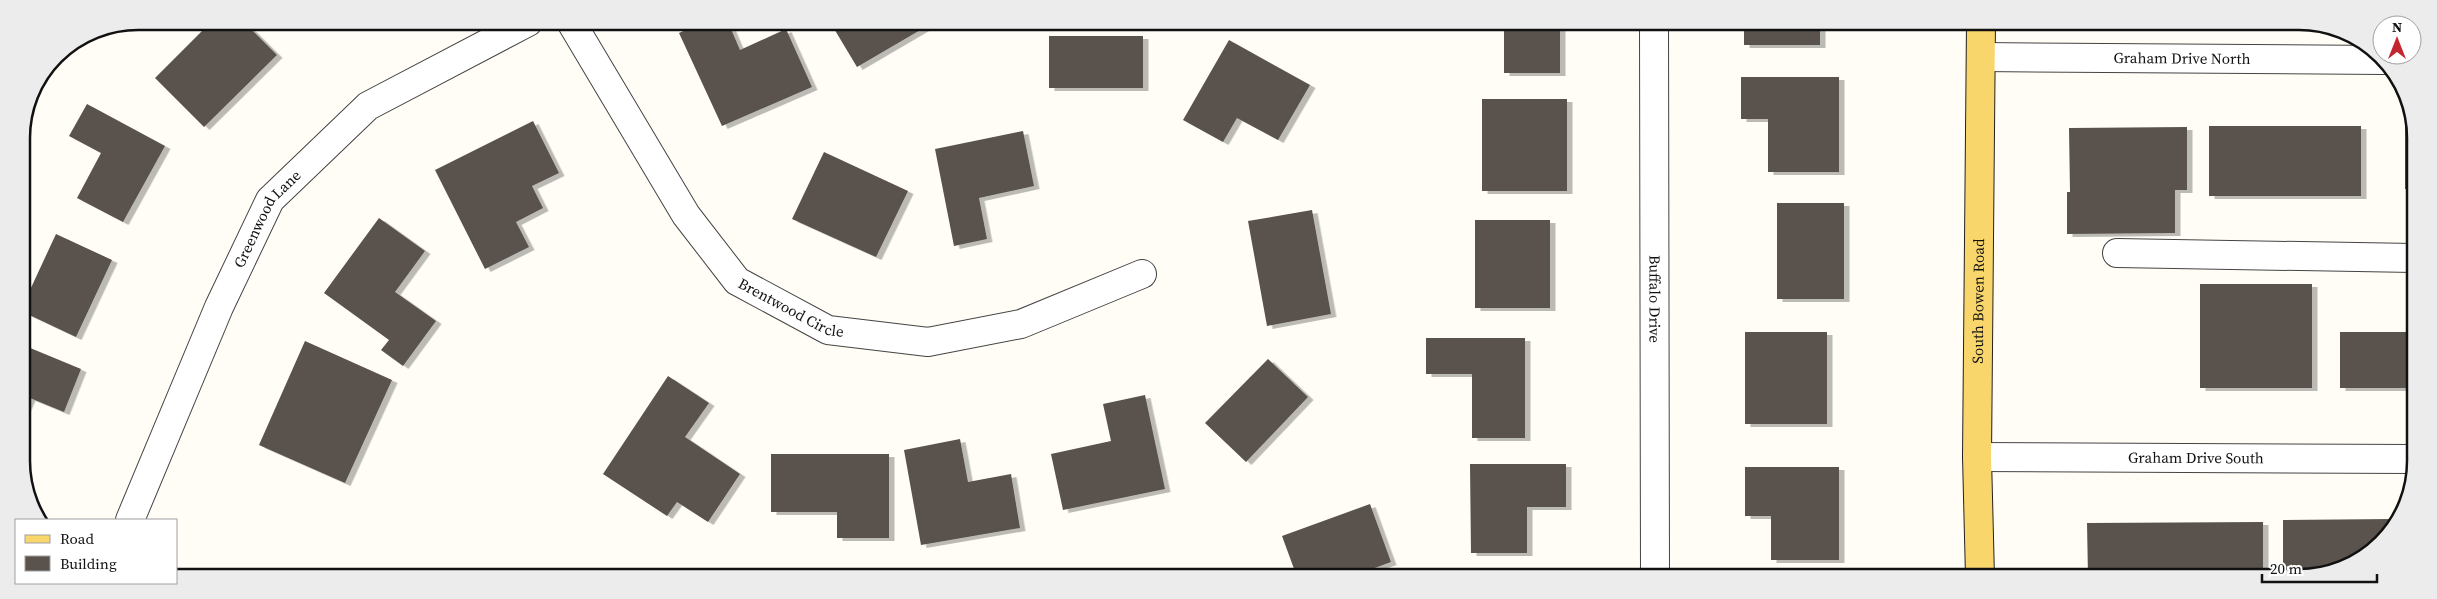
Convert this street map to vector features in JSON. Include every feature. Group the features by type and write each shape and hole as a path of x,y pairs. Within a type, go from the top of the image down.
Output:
{"main road":[{"name":"South Bowen Road","path":"1980,569 1977,457 1982,30"}],"street":[{"name":"Greenwood Lane","path":"130,519 220,307 270,200 368,106 513,30"},
{"name":"Brentwood Circle","path":"576,30 686,215 737,281 828,330 928,342 1022,324 1142,274"},
{"name":"Buffalo Drive","path":"1654,30 1655,569"},
{"name":"Graham Drive North","path":"1981,57 2372,60"},
{"path":"2117,253 2407,258"},
{"name":"Graham Drive South","path":"1977,457 2407,459"}],"building":[{"path":"203,30 252,30 277,55 204,127 155,78"},
{"path":"686,30 731,30 740,50 786,30 812,87 722,126 679,33"},
{"path":"835,30 920,30 857,67"},
{"path":"1504,30 1560,30 1560,73 1504,73"},
{"path":"1744,30 1820,30 1820,45 1744,45"},
{"path":"1049,36 1143,36 1143,88 1049,88"},
{"path":"1229,40 1310,85 1278,140 1237,118 1223,142 1183,120"},
{"path":"1741,77 1839,77 1839,172 1768,172 1768,119 1741,119"},
{"path":"1482,99 1567,99 1567,191 1482,191"},
{"path":"87,104 165,146 123,222 77,198 101,153 69,136"},
{"path":"533,121 559,173 532,186 543,208 516,222 529,247 485,269 435,170"},
{"path":"2209,126 2361,126 2361,196 2209,196"},
{"path":"2405,126 2406,126 2407,189 2405,189"},
{"path":"2187,127 2187,190 2175,190 2175,233 2067,234 2067,192 2070,192 2069,128"},
{"path":"1023,131 1034,186 979,198 987,239 954,246 935,149"},
{"path":"824,152 908,191 876,257 792,219"},
{"path":"1777,203 1844,203 1844,299 1777,299"},
{"path":"1312,210 1331,314 1267,326 1248,221"},
{"path":"379,218 425,251 395,292 436,321 403,366 381,350 389,340 324,293"},
{"path":"1475,220 1550,220 1550,308 1475,308"},
{"path":"56,234 112,260 76,337 30,315 30,290"},
{"path":"2200,284 2312,284 2312,388 2200,388"},
{"path":"1745,332 1827,332 1827,424 1745,424"},
{"path":"2340,332 2407,332 2407,388 2340,388"},
{"path":"1426,338 1525,338 1525,438 1472,438 1472,374 1426,374"},
{"path":"305,341 392,380 345,483 259,445"},
{"path":"30,348 81,369 64,412 30,398"},
{"path":"1268,359 1308,397 1246,462 1205,423"},
{"path":"668,376 709,403 685,437 740,474 708,522 677,502 667,516 603,474"},
{"path":"1145,395 1165,489 1063,510 1051,454 1111,441 1103,404"},
{"path":"960,439 968,482 1011,474 1020,528 921,545 904,450"},
{"path":"771,454 889,454 889,538 837,538 837,512 771,512"},
{"path":"1470,464 1566,464 1566,507 1527,507 1527,553 1471,553"},
{"path":"1745,467 1839,467 1839,560 1771,560 1771,516 1745,516"},
{"path":"1370,504 1391,562 1372,569 1294,569 1282,536"},
{"path":"2390,519 2380,532 2359,551 2340,561 2306,569 2283,569 2283,520"},
{"path":"2263,522 2263,569 2088,569 2087,523"}]}
